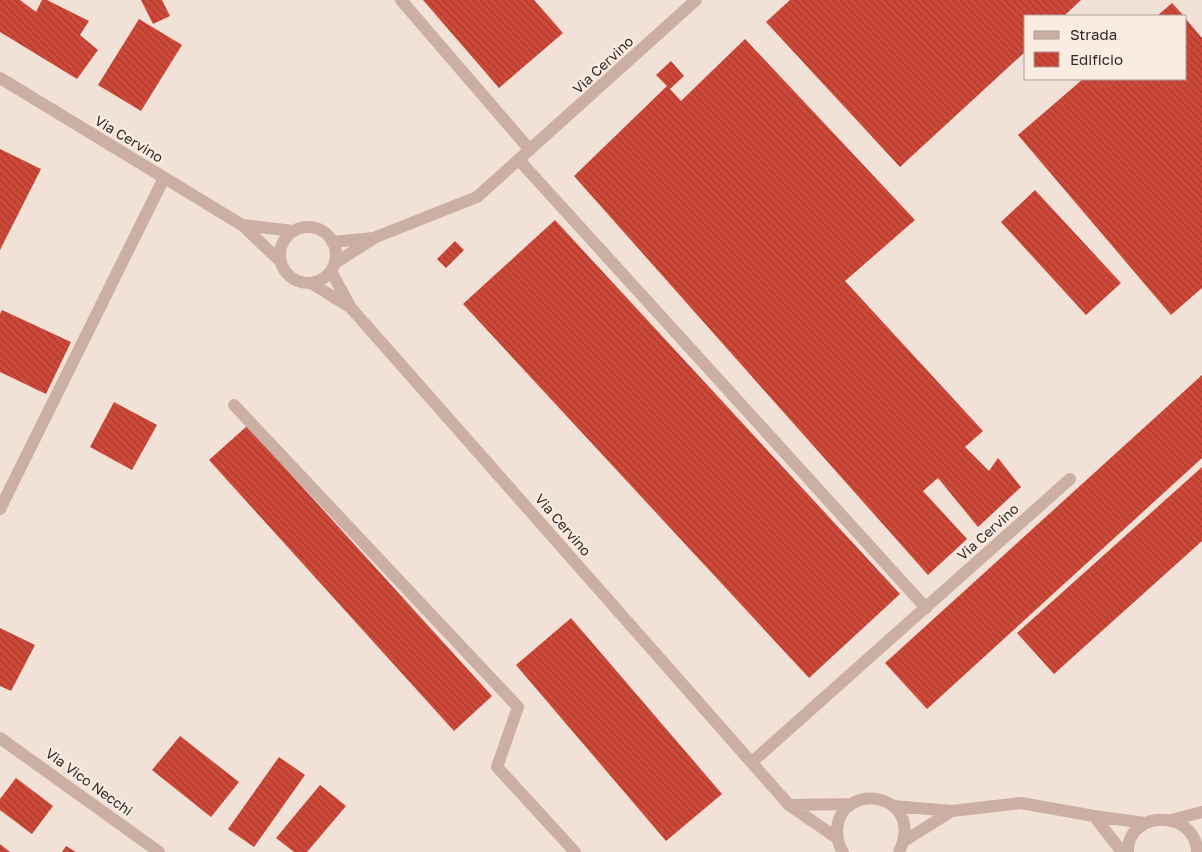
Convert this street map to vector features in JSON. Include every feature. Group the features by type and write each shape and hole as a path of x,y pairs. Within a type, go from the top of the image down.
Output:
{"street":[{"path":"401,0 530,150"},
{"name":"Via Cervino","path":"376,237 477,197 696,0"},
{"name":"Via Cervino","path":"0,78 242,225"},
{"path":"519,160 926,608"},
{"path":"0,509 164,178"},
{"path":"242,225 280,261 287,274 300,282 311,283 321,280 333,267 376,237"},
{"path":"242,225 293,231 308,227 325,233 332,242 335,251 333,267 351,308"},
{"path":"280,261 280,249 284,240 293,231"},
{"path":"332,242 376,237"},
{"path":"311,283 351,308"},
{"name":"Via Cervino","path":"351,308 789,805 837,838"},
{"path":"234,405 518,707 497,767 576,852"},
{"name":"Via Cervino","path":"752,762 1070,479"},
{"name":"Via Vico Necchi","path":"0,738 159,852"},
{"path":"789,805 851,804 863,799 880,799 893,806 900,814 905,828 902,846"},
{"path":"843,852 837,838 838,823 851,804"},
{"path":"893,806 952,810 1021,804 1145,823 1162,818 1182,825 1193,836 1198,847"},
{"path":"902,846 952,810"},
{"path":"1171,820 1202,812"},
{"path":"1094,816 1122,852"},
{"path":"1128,852 1134,833 1145,823"}],"building":[{"path":"0,0 20,0 36,12 42,0 47,0 89,21 80,35 98,50 77,79 0,32"},
{"path":"141,0 162,0 170,16 153,24"},
{"path":"423,0 534,0 563,33 499,88"},
{"path":"790,0 1081,0 1065,15 1024,15 1024,53 900,167 766,22"},
{"path":"1172,3 1183,15 1158,15"},
{"path":"139,19 182,45 141,111 98,85"},
{"path":"1187,20 1202,38 1202,288 1171,315 1018,135 1082,80 1187,80"},
{"path":"745,39 915,220 845,281 983,431 965,447 989,471 998,458 1021,487 978,527 938,478 923,491 967,539 928,575 574,176 667,86 656,75 671,61 684,76 670,89 681,101"},
{"path":"0,149 41,169 0,250"},
{"path":"1035,190 1121,283 1086,315 1001,222"},
{"path":"555,220 900,594 809,678 463,304"},
{"path":"455,241 464,250 446,268 437,259"},
{"path":"2,310 71,342 46,394 0,372 0,314"},
{"path":"1202,375 1202,458 927,709 885,663"},
{"path":"114,402 157,425 132,470 90,447"},
{"path":"247,426 492,696 454,731 209,460"},
{"path":"1202,467 1202,541 1054,674 1017,633"},
{"path":"571,618 722,794 666,841 516,665"},
{"path":"0,628 35,645 11,691 0,686"},
{"path":"180,736 239,782 211,817 152,770"},
{"path":"279,757 305,775 254,847 228,829"},
{"path":"16,778 53,806 32,834 0,810 0,799"},
{"path":"320,785 346,806 307,852 294,852 276,838"},
{"path":"0,844 10,852 0,852"},
{"path":"66,846 76,852 62,852"}]}
